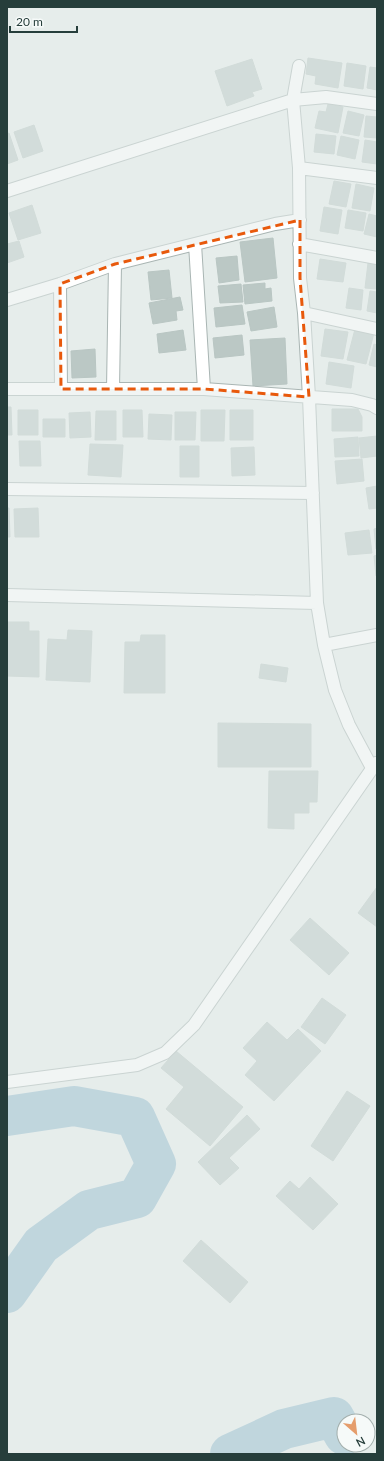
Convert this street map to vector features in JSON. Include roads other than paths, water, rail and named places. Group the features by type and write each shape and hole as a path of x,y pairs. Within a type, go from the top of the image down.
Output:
{"street":[{"path":"7,1082 137,1065 165,1053 194,1025 375,765 349,725 335,690 324,645 317,603 309,397 304,313 300,278 299,168 293,100 299,66"},
{"path":"7,192 293,100 326,97 377,104"},
{"path":"299,168 377,178"},
{"path":"7,300 60,284 115,264 274,224 300,220"},
{"path":"195,244 204,389"},
{"path":"299,244 377,258"},
{"path":"113,389 115,264"},
{"path":"60,284 61,389"},
{"path":"304,313 377,329"},
{"path":"7,389 204,389 352,400 372,405 377,408"},
{"path":"7,489 313,493"},
{"path":"7,595 317,603"},
{"path":"324,645 377,635"}],"waterway":[{"path":"7,1116 74,1106 135,1117 156,1164 137,1198 89,1210 41,1245 7,1293"},
{"path":"230,1454 284,1429 334,1417 336,1421"}]}
